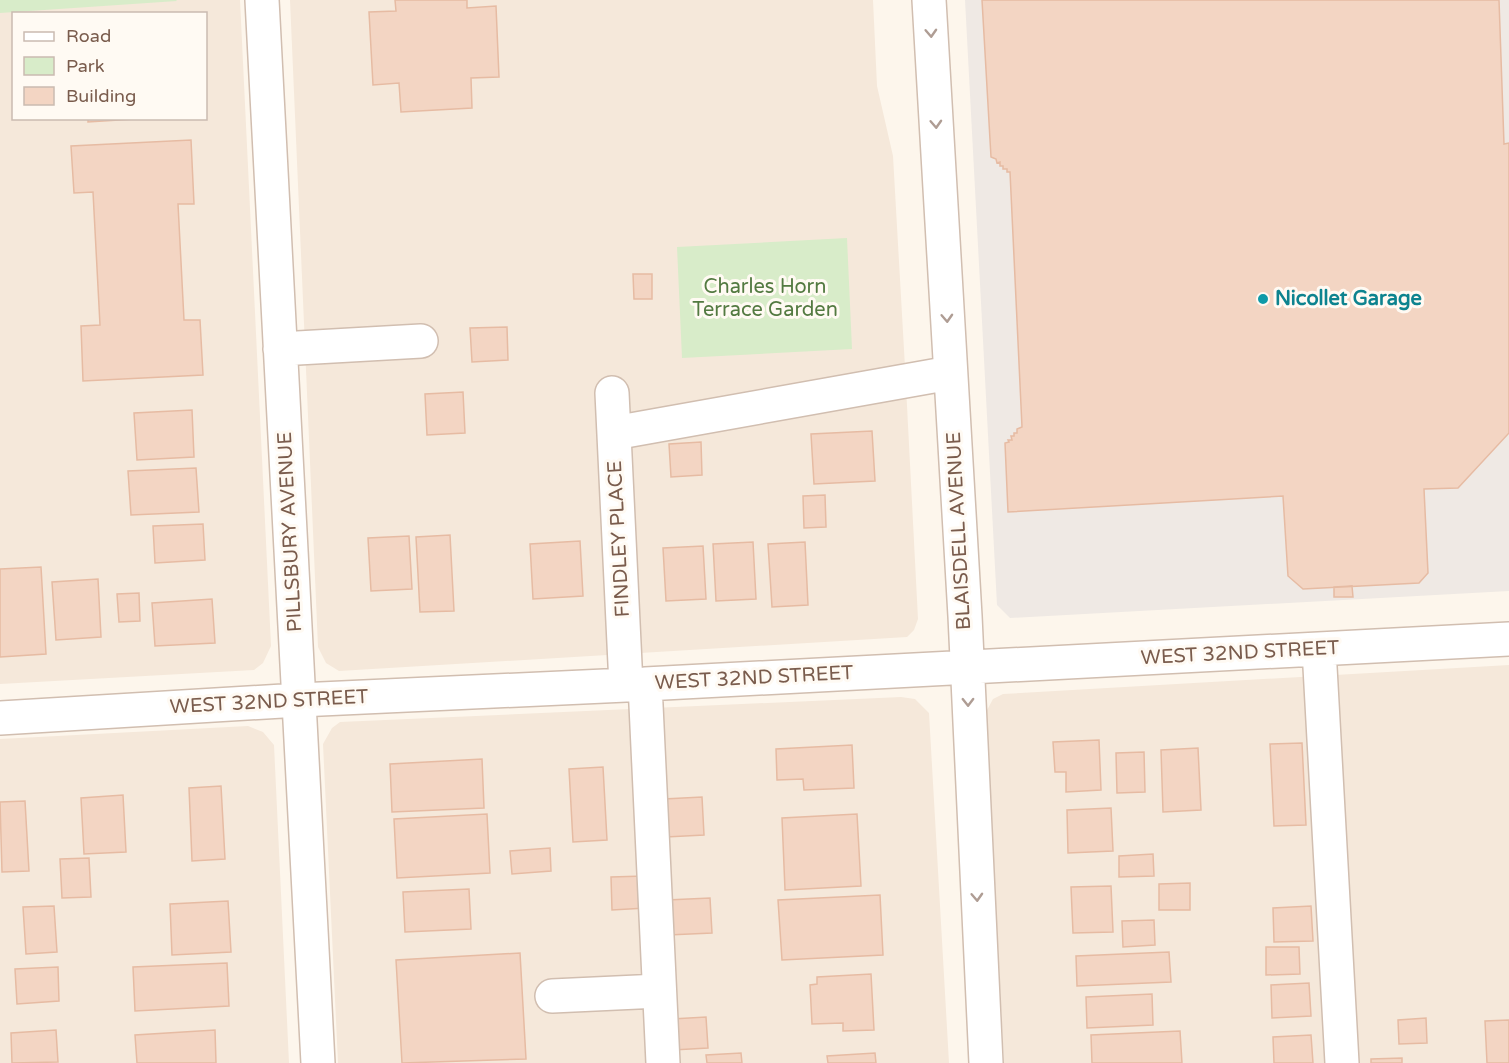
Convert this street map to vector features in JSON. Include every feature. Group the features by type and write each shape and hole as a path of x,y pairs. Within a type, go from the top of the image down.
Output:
{"street":[{"name":"PILLSBURY AVENUE","path":"262,0 318,1063"},
{"name":"BLAISDELL AVENUE","path":"929,0 967,667 986,1063"},
{"path":"280,349 421,341"},
{"path":"614,433 950,373"},
{"name":"FINDLEY PLACE","path":"612,393 663,1063"},
{"name":"WEST 32ND STREET","path":"0,718 298,700 635,685 1509,639"},
{"path":"1319,649 1342,1063"},
{"path":"552,996 659,991"}],"shaded area":[{"path":"0,0 240,0 271,646 263,663 254,670 0,684"},
{"path":"290,0 873,0 877,86 893,156 905,367 918,619 914,630 907,637 339,671 326,663 318,647"},
{"name":"Nicollet Garage","path":"965,0 1509,0 1509,591 1010,618 997,605"},
{"path":"1509,665 1509,1063 1004,1063 986,712 993,699 1003,694"},
{"path":"901,697 915,699 929,713 949,1063 338,1063 323,744 332,728 340,722"},
{"path":"248,726 263,732 274,745 289,1063 0,1063 0,739"}],"green space":[{"path":"0,0 177,1 12,12 0,13"},
{"name":"Charles Horn Terrace Garden","path":"847,238 852,349 682,358 677,247"}],"building":[{"path":"395,0 467,0 467,8 496,6 499,77 471,78 472,108 401,112 399,83 373,85 369,12 396,11"},
{"name":"Nicollet Garage","path":"982,0 1499,0 1504,144 1509,143 1509,433 1458,488 1424,489 1428,573 1419,583 1303,589 1288,576 1283,496 1008,512 1005,443 1012,440 1011,436 1014,436 1017,429 1022,427 1010,172 1003,169 1000,162 997,163 996,159 991,157"},
{"path":"88,120 120,120 88,122"},
{"path":"191,140 194,204 178,204 184,320 200,320 203,375 83,381 81,326 100,325 93,192 74,193 71,146"},
{"path":"633,274 652,274 652,299 634,299"},
{"path":"507,327 508,360 472,362 470,328"},
{"path":"463,392 465,433 427,435 425,394"},
{"path":"192,410 194,457 137,460 134,413"},
{"path":"872,431 875,481 814,484 811,434"},
{"path":"701,442 702,475 671,477 669,444"},
{"path":"196,468 199,512 131,515 128,471"},
{"path":"825,495 826,527 804,528 803,496"},
{"path":"203,524 205,560 155,563 153,526"},
{"path":"450,535 454,611 420,612 416,537"},
{"path":"409,536 412,589 371,591 368,538"},
{"path":"580,541 583,596 533,599 530,544"},
{"path":"753,542 756,599 716,601 713,544"},
{"path":"805,542 808,605 772,607 768,544"},
{"path":"703,546 706,599 666,601 663,548"},
{"path":"41,567 46,654 0,657 0,569"},
{"path":"98,579 101,637 56,640 52,582"},
{"path":"1352,586 1353,597 1334,597 1334,587"},
{"path":"139,593 140,621 119,622 117,594"},
{"path":"212,599 215,643 155,646 152,603"},
{"path":"1099,740 1101,790 1066,792 1066,772 1055,772 1053,742"},
{"path":"1302,743 1306,825 1274,826 1270,744"},
{"path":"852,745 854,788 804,790 803,779 777,780 776,749"},
{"path":"1198,748 1201,810 1163,812 1161,750"},
{"path":"1144,752 1145,792 1117,793 1116,753"},
{"path":"482,759 484,808 392,812 390,764"},
{"path":"603,767 607,840 573,842 569,769"},
{"path":"221,786 225,859 192,861 189,788"},
{"path":"123,795 126,852 84,854 81,798"},
{"path":"702,797 704,835 666,837 664,799"},
{"path":"25,801 29,871 2,872 0,802"},
{"path":"1111,808 1113,851 1068,853 1067,810"},
{"path":"487,814 490,873 397,878 394,819"},
{"path":"857,814 861,886 785,890 782,818"},
{"path":"550,848 551,871 512,874 510,851"},
{"path":"1153,854 1154,876 1119,877 1119,856"},
{"path":"89,858 91,897 62,898 60,859"},
{"path":"644,876 646,908 612,910 611,877"},
{"path":"1190,883 1190,910 1159,910 1159,884"},
{"path":"1111,886 1113,932 1073,933 1071,887"},
{"path":"469,889 471,929 405,932 403,892"},
{"path":"880,895 883,955 782,960 778,900"},
{"path":"710,898 712,933 668,935 667,900"},
{"path":"228,901 231,952 172,955 170,904"},
{"path":"54,906 57,952 26,954 23,907"},
{"path":"1311,906 1313,941 1274,942 1273,908"},
{"path":"1154,920 1155,945 1123,947 1122,921"},
{"path":"1266,947 1299,947 1300,974 1266,975"},
{"path":"1169,952 1171,982 1077,986 1076,956"},
{"path":"520,953 526,1059 402,1063 396,960"},
{"path":"227,963 229,1006 135,1011 133,967"},
{"path":"58,967 59,1001 17,1004 15,969"},
{"path":"871,974 874,1030 843,1031 843,1023 812,1024 810,985 817,984 817,977"},
{"path":"1309,983 1311,1016 1272,1018 1271,985"},
{"path":"1152,994 1153,1025 1087,1028 1086,997"},
{"path":"706,1017 708,1048 673,1050 672,1019"},
{"path":"1426,1018 1427,1043 1399,1044 1398,1020"},
{"path":"1509,1020 1509,1063 1487,1063 1485,1021"},
{"path":"56,1030 58,1062 12,1063 11,1033"},
{"path":"215,1030 216,1063 137,1063 135,1035"},
{"path":"1180,1031 1182,1063 1092,1063 1091,1035"},
{"path":"1311,1035 1313,1063 1274,1063 1273,1037"},
{"path":"741,1053 742,1063 707,1063 706,1055"},
{"path":"875,1053 876,1063 828,1063 827,1056"},
{"path":"1402,1058 1402,1063 1371,1063 1371,1059"}],"place":[{"name":"Nicollet Garage","path":"1263,299"}]}
